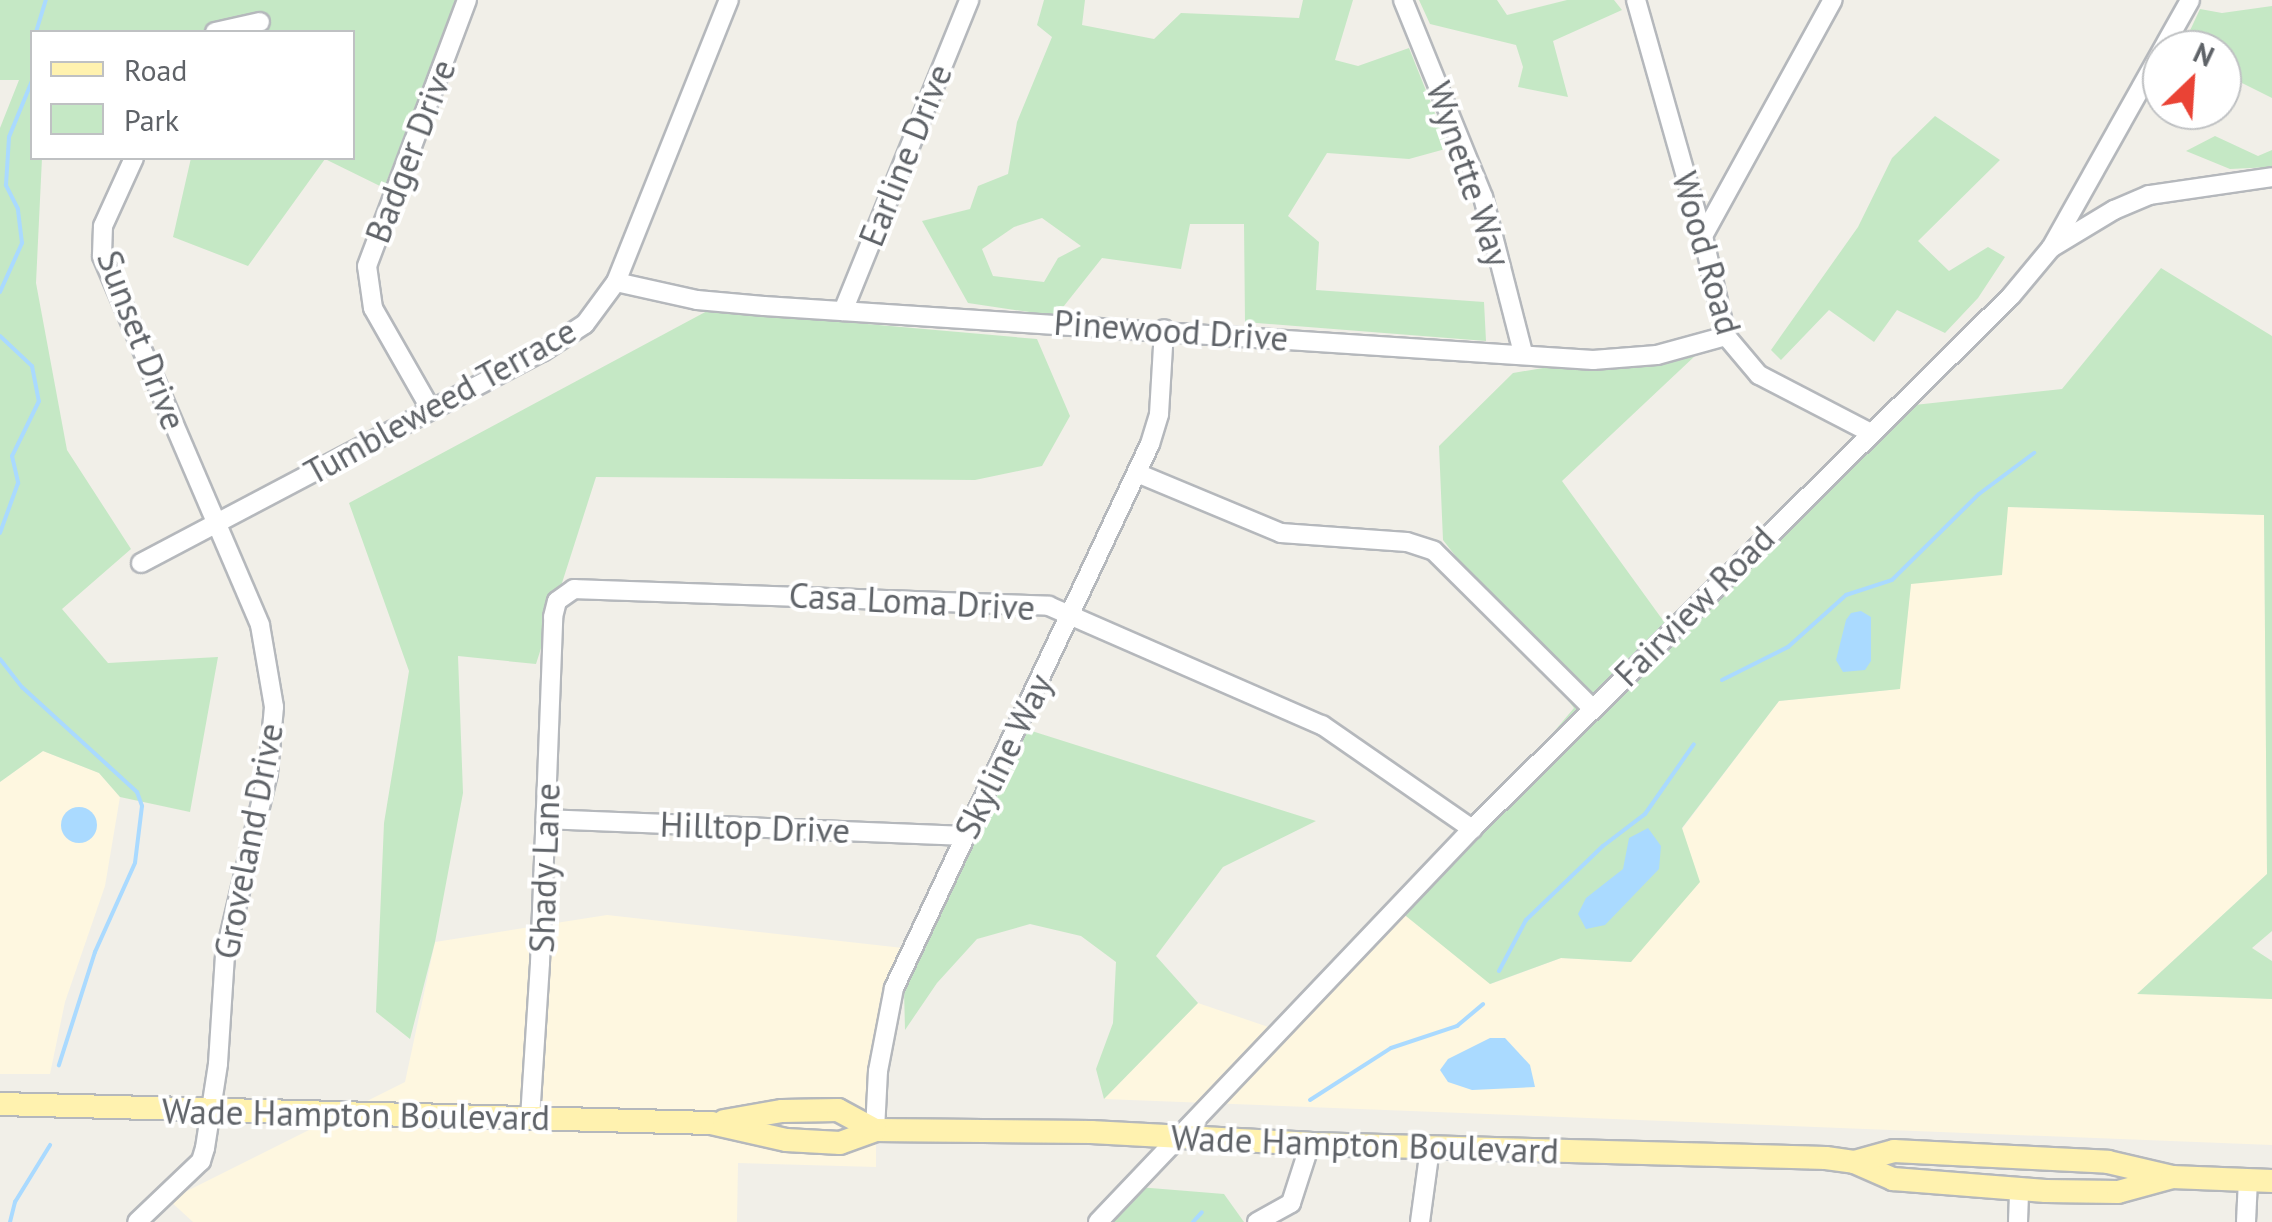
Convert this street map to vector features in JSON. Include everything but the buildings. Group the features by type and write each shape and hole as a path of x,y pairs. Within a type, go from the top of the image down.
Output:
{"main road":[{"name":"Wade Hampton Boulevard","path":"0,1104 711,1124 786,1140 840,1143 875,1130 1176,1136 1854,1162 1894,1151 2108,1162 2172,1177 2272,1181"},
{"name":"Wade Hampton Boulevard","path":"1854,1162 1893,1179 2019,1188 2118,1192 2172,1177"}],"street":[{"name":"Badger Drive","path":"430,408 373,308 367,266 468,0"},
{"name":"Tumbleweed Terrace","path":"142,563 571,336 596,312 616,282 729,0"},
{"name":"Earline Drive","path":"843,310 969,0"},
{"name":"Wynette Way","path":"1403,0 1483,197 1522,353"},
{"name":"Wood Road","path":"1636,0 1703,236 1726,336 1759,375 1871,433"},
{"path":"1703,236 1833,0"},
{"path":"2052,248 2190,0"},
{"path":"224,30 260,22"},
{"name":"Sunset Drive","path":"133,160 103,226 102,256 216,522"},
{"name":"Fairview Road","path":"1098,1222 1472,829 2011,296 2052,248 2114,210 2149,195 2272,177"},
{"name":"Pinewood Drive","path":"616,282 697,300 1627,360 1726,336"},
{"name":"Skyline Way","path":"875,1130 878,1071 894,988 1137,474 1159,414 1164,330"},
{"path":"1137,474 1281,533 1407,542 1434,550 1592,707"},
{"name":"Groveland Drive","path":"137,1222 201,1160 213,1110 225,956 268,772 274,707 260,625 216,522"},
{"name":"Casa Loma Drive","path":"552,617 562,595 580,588 1049,606 1322,725 1472,829"},
{"name":"Shady Lane","path":"530,1118 552,617"},
{"name":"Hilltop Drive","path":"546,820 964,836"},
{"path":"1256,1222 1291,1203 1310,1144"},
{"path":"1420,1222 1430,1148"},
{"path":"2246,1222 2248,1180"},
{"path":"2018,1222 2019,1188"}],"shaded area":[{"path":"2008,507 2264,515 2267,874 2138,993 2272,999 2272,1145 1104,1099 1198,1003 1286,1033 1401,912 1491,984 1561,958 1631,962 1682,829 1779,701 1899,689 1911,584"},
{"path":"43,751 99,773 120,797 105,886 65,1002 50,1074 0,1074 0,782"},
{"path":"607,915 903,948 876,1098 876,1167 738,1163 737,1222 193,1222 169,1200 405,1082 435,942"}],"green space":[{"path":"0,0 457,0 384,188 327,160 355,160 355,30 30,30 30,160 42,160 36,283 67,450 131,549 62,609 108,663 218,657 190,812 120,797 99,773 43,751 0,782 0,128 19,80 0,80"},
{"path":"1044,0 1085,0 1082,25 1154,39 1181,13 1299,18 1303,0 1353,0 1335,60 1358,66 1409,48 1449,148 1409,159 1327,153 1288,216 1319,242 1316,290 1484,302 1486,341 1245,322 1244,224 1190,224 1181,269 1102,258 1056,316 968,303 922,221 970,209 978,186 1008,174 1017,122 1052,37 1037,25","holes":["1042,218 1081,246 1058,258 1044,282 993,276 982,249 1014,227"]},
{"path":"1419,0 1497,0 1507,15 1567,0 1614,0 1622,10 1553,41 1568,97 1518,87 1523,67 1516,45 1430,24"},
{"path":"2272,6 2272,98 2242,83 2242,30 2190,30 2200,9 2222,13"},
{"path":"1935,116 2000,160 1918,241 1949,271 1988,247 2005,257 1978,298 1945,333 1897,310 1874,342 1829,310 1781,360 1771,350 1858,227 1892,158"},
{"path":"2215,136 2258,156 2272,150 2272,167 2230,169 2186,151"},
{"path":"191,160 324,160 248,266 173,237"},
{"path":"2161,268 2272,336 2272,931 2252,948 2272,961 2272,999 2137,994 2267,874 2264,515 2008,507 2002,575 1911,584 1900,689 1779,701 1682,828 1700,882 1631,962 1561,958 1490,984 1401,912 1574,708 1443,540 1439,446 1513,373 1713,339 1562,481 1670,630 1905,406 2062,389"},
{"path":"709,310 1037,339 1070,416 1042,466 975,480 596,477 536,664 458,656 463,793 435,942 410,1039 376,1012 384,823 409,671 349,503"},
{"path":"1016,726 1316,821 1223,867 1156,956 1198,1003 1104,1099 1096,1069 1113,1023 1116,962 1081,936 1030,924 977,939 937,983 905,1030 903,948"},
{"path":"1138,1187 1224,1194 1244,1222 1107,1222"}],"water":[{"path":"1861,611 1871,617 1871,661 1865,670 1843,672 1836,660 1846,620 1851,613"},
{"path":"79,807 92,812 97,825 92,838 79,843 66,838 61,825 66,812"},
{"path":"1648,828 1661,846 1659,869 1605,925 1586,929 1578,914 1586,898 1623,869 1629,838"},
{"path":"1490,1038 1505,1038 1530,1065 1535,1087 1472,1090 1448,1082 1440,1070 1448,1059"}],"waterway":[{"path":"37,30 46,0"},
{"path":"0,292 22,243 18,209 6,185 9,137 30,86"},
{"path":"0,336 32,366 39,401 12,456 18,483 0,533"},
{"path":"1722,680 1788,647 1846,595 1892,580 1979,494 2034,453"},
{"path":"0,659 22,687 137,792 142,806 135,863 95,952 59,1065"},
{"path":"1499,971 1526,920 1603,846 1645,814 1694,744"},
{"path":"1310,1100 1391,1048 1457,1026 1483,1004"},
{"path":"10,1222 15,1202 50,1145"},
{"path":"1193,1222 1202,1212"}]}
